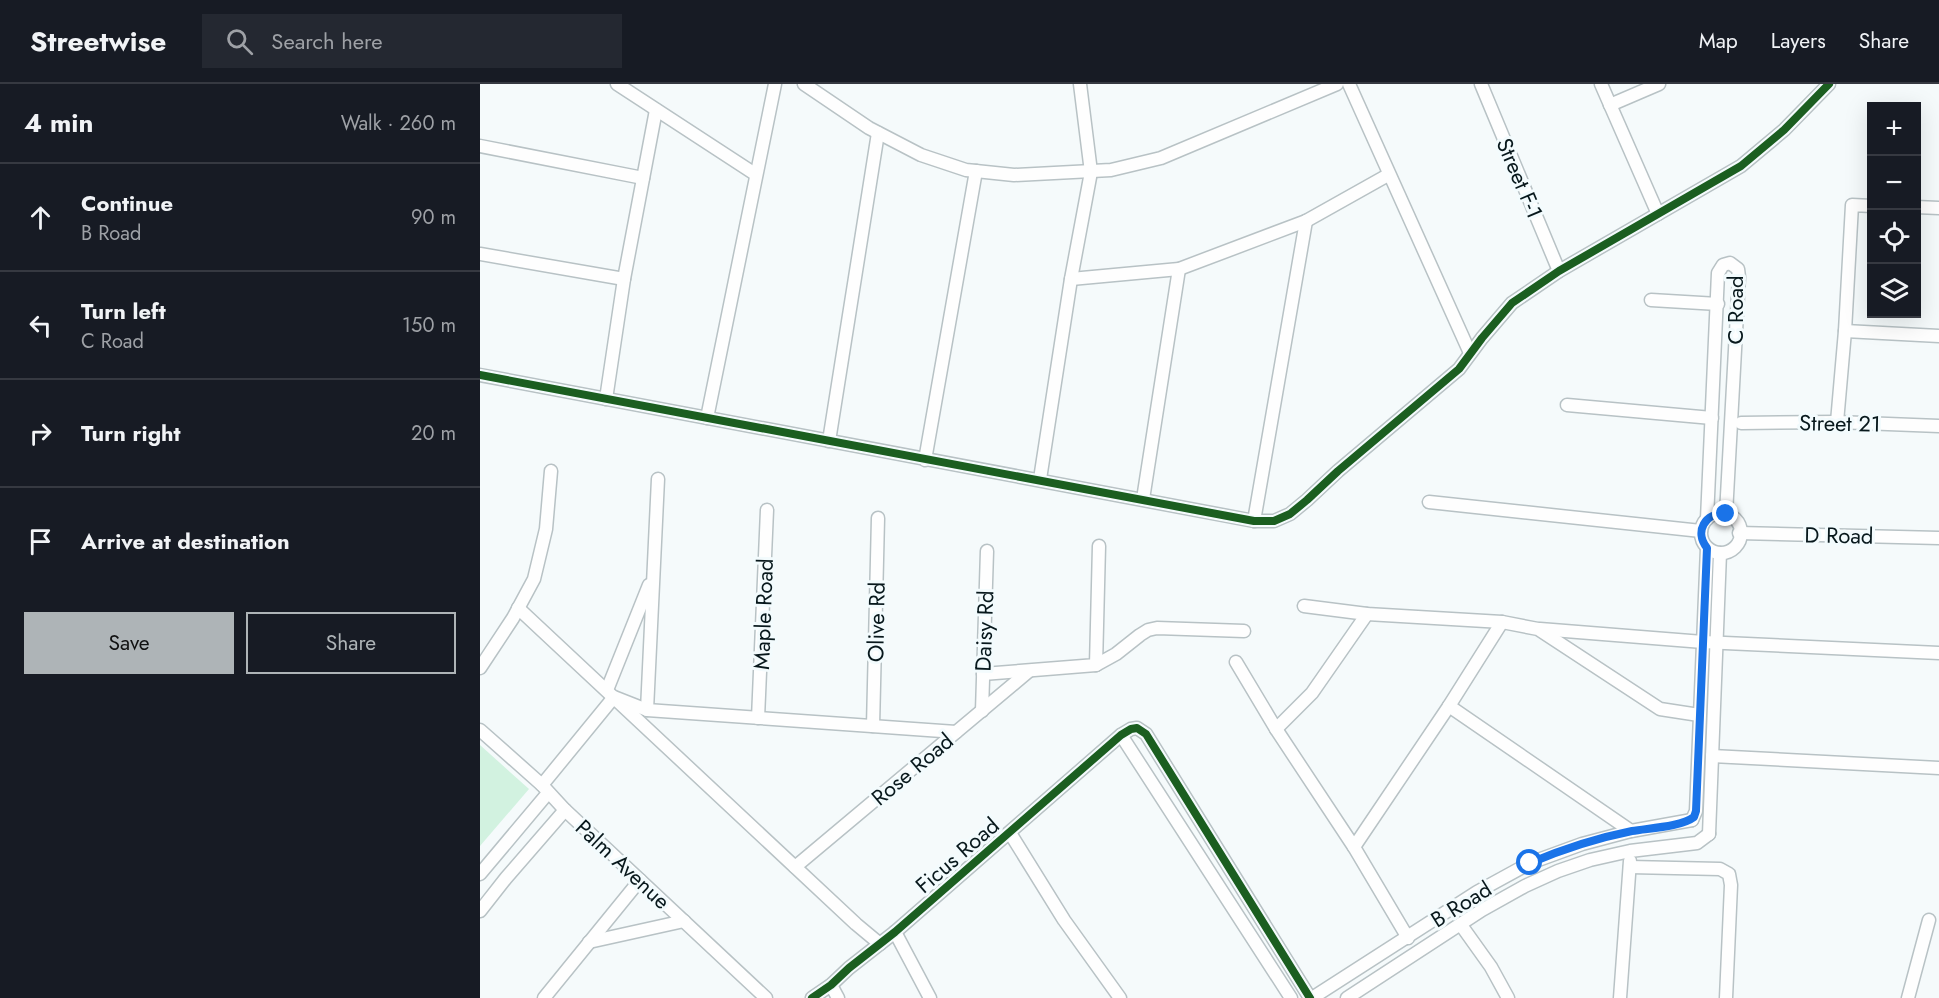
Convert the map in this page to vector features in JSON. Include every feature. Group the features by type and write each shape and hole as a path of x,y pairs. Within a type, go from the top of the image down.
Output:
{"street":[{"path":"616,84 755,174"},
{"path":"707,418 775,84"},
{"path":"804,84 878,133 921,154 966,170 1014,175 1111,170 1161,158 1337,84"},
{"path":"1040,480 1071,279 1091,172 1080,84"},
{"path":"1349,84 1470,353"},
{"name":"Street F-1","path":"1481,84 1559,271"},
{"path":"1602,84 1658,214"},
{"path":"1610,105 1659,84"},
{"path":"480,375 1254,521 1274,521 1290,514 1459,369 1512,303 1559,271 1741,166 1784,130 1829,84"},
{"path":"606,399 624,279 656,110"},
{"path":"829,441 878,133"},
{"path":"480,146 643,178"},
{"path":"925,460 976,171"},
{"path":"1071,279 1179,269 1306,221 1388,175"},
{"path":"1837,422 1852,205 1867,206"},
{"path":"1921,207 1939,208"},
{"path":"1254,521 1306,221"},
{"path":"480,254 624,279"},
{"name":"C Road","path":"1707,519 1719,270 1727,264 1732,264 1738,269 1739,277 1726,514"},
{"path":"1143,500 1179,269"},
{"path":"1651,300 1718,304"},
{"path":"1845,331 1939,336"},
{"path":"1567,405 1712,418"},
{"name":"Street 21","path":"1741,423 1837,422 1939,426"},
{"path":"480,668 519,608 534,579 546,529 551,471"},
{"path":"647,710 658,479"},
{"path":"1429,502 1701,531"},
{"name":"Maple Road","path":"758,718 767,510"},
{"path":"1726,514 1737,521 1740,527 1740,540 1737,546 1720,553 1707,548 1703,543 1701,531 1707,519 1713,515 1726,514"},
{"name":"Olive Rd","path":"873,726 878,518"},
{"name":"D Road","path":"1740,533 1939,538"},
{"path":"1096,665 1099,546"},
{"path":"1707,548 1696,811 1692,820 1709,834"},
{"name":"Daisy Rd","path":"982,711 987,551"},
{"path":"1709,834 1720,553"},
{"path":"480,874 545,789 610,694 653,576"},
{"path":"1304,606 1367,614 1502,622 1538,629 1703,642 1939,652"},
{"path":"519,608 880,944"},
{"path":"1276,729 1312,693 1367,614"},
{"path":"1354,847 1449,706 1502,622"},
{"path":"983,674 1096,665 1116,654 1148,630 1157,628 1244,631"},
{"path":"1538,629 1660,709 1699,715"},
{"path":"1236,663 1276,729 1354,847 1408,938"},
{"name":"Rose Road","path":"795,867 1029,671"},
{"path":"610,694 647,710 956,732"},
{"path":"1449,706 1631,831"},
{"path":"1291,998 1121,735 1137,728 1146,734 1311,998"},
{"name":"Palm Avenue","path":"480,730 766,998"},
{"name":"Ficus Road","path":"812,998 895,932 1121,735"},
{"path":"1712,756 1939,768"},
{"path":"480,911 565,810"},
{"name":"B Road","path":"1311,998 1477,892 1530,863 1582,844 1631,831 1692,820"},
{"path":"1010,833 1064,920 1120,998"},
{"name":"B Road","path":"1347,998 1482,910 1540,879 1590,860 1630,851 1697,843 1709,834"},
{"path":"1620,998 1630,851"},
{"path":"1630,867 1720,869 1729,874 1731,885 1726,998"},
{"path":"544,998 640,880"},
{"path":"1908,998 1929,920"},
{"path":"589,942 684,921"},
{"path":"1461,925 1491,967 1508,998"},
{"path":"895,932 930,998"},
{"path":"831,985 838,998"}],"green space":[{"path":"480,745 529,789 480,846"}],"cycle path":[{"path":"480,375 1254,521 1274,521 1290,514 1459,369 1512,303 1559,271 1741,166 1784,130 1829,84"},
{"path":"812,998 895,932 1121,735 1137,728 1146,734 1310,998"}],"route":[{"path":"1530,863 1582,844 1631,831 1692,820 1694,817 1707,548 1703,543 1701,531 1707,519 1713,515 1726,514"}]}
